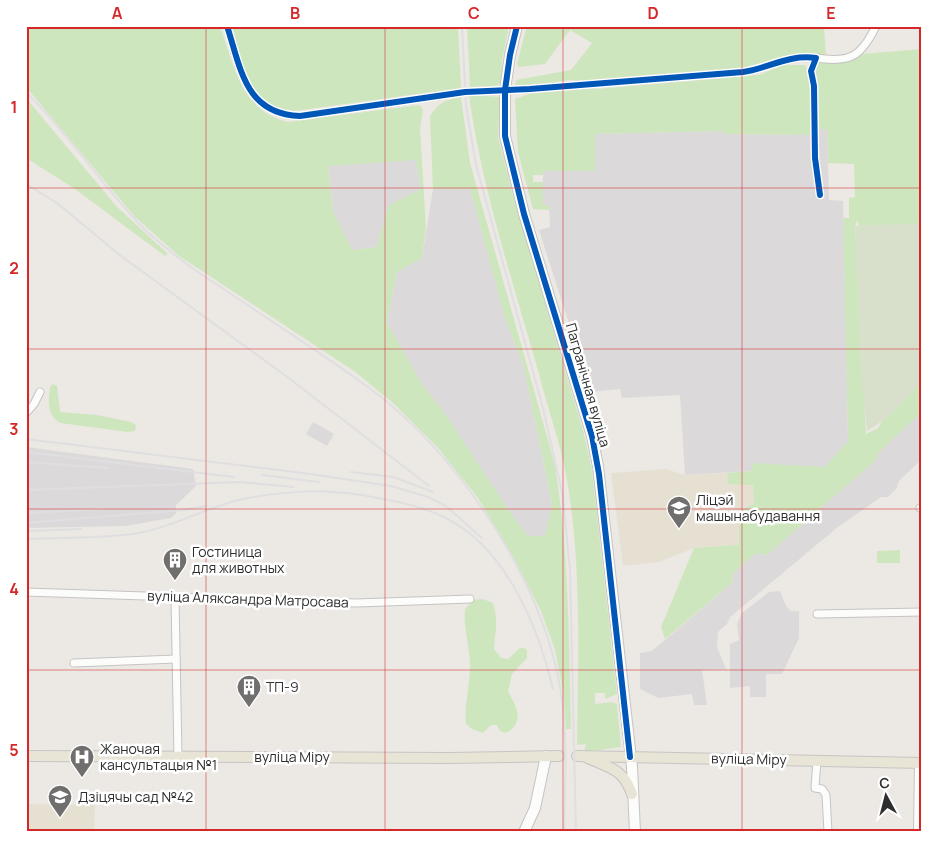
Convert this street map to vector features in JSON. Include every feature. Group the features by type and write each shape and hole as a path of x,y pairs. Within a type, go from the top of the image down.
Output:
{"main road":[{"name":"вуліца Міру","path":"26,756 458,758 572,756 921,763"},
{"path":"572,756 620,772 626,778 632,794"}],"street":[{"path":"227,26 251,93 267,109 285,115 300,116 465,92 743,72 756,70 793,57 833,60 854,56 868,43 876,26"},
{"name":"Пагранічная вуліца","path":"517,26 510,55 505,90 505,136 592,436 630,757 635,832"},
{"path":"816,58 811,71 814,86 815,158 820,195"},
{"path":"26,413 34,404 40,392"},
{"name":"вуліца Аляксандра Матросава","path":"26,592 357,603 470,599"},
{"path":"175,597 178,757"},
{"path":"817,614 922,612"},
{"path":"74,663 176,659"},
{"path":"524,832 534,808 546,756"},
{"path":"817,760 815,788 822,789 826,795 828,832"},
{"path":"919,832 921,763"}],"shaded area":[{"path":"818,129 827,129 829,200 843,201 848,441 825,467 752,464 753,471 685,475 680,395 622,398 620,389 591,392 539,230 550,227 549,205 543,205 543,171 595,134 724,131 724,134 813,135"},
{"path":"416,159 421,189 388,206 377,247 352,250 333,211 328,166"},
{"path":"470,188 505,318 524,367 552,504 546,536 528,536 516,521 443,411 422,384 387,323 397,272 422,258 433,189"},
{"path":"922,412 922,459 898,482 897,488 888,497 881,497 838,527 730,617 727,624 718,632 717,647 726,669 702,670 707,705 694,705 692,694 658,698 640,689 640,653 652,651 733,582 732,574 756,553 767,555 877,459 878,453"},
{"path":"313,422 334,434 327,446 306,434"},
{"path":"26,447 193,469 196,486 176,505 176,513 171,518 126,526 26,528"},
{"name":"Ліцэй машынабудавання","path":"666,469 685,475 727,473 728,484 753,484 754,504 739,513 739,545 694,548 659,562 623,566 611,473"},
{"path":"780,591 786,606 791,611 799,611 799,638 782,674 766,674 766,697 750,697 750,686 730,688 730,644 739,640 737,624 742,613 769,592"},
{"name":"Дзіцячы сад №42","path":"26,804 95,805 94,832 26,832"}],"green space":[{"path":"26,26 220,26 235,71 242,85 260,108 272,116 288,122 419,105 423,109 420,129 426,228 422,258 397,272 387,323 422,384 443,411 516,521 528,536 545,536 552,504 524,367 505,318 470,189 433,189 430,117 436,108 443,103 461,97 470,163 555,465 566,564 571,729 566,729 563,691 555,650 541,611 513,557 478,498 438,448 393,403 354,371 179,256 135,217 26,87","holes":["416,160 421,189 388,206 377,247 352,250 333,211 328,166"]},
{"path":"231,26 458,26 461,88 287,112 272,107 256,93 245,71"},
{"path":"467,26 509,26 502,61 502,81 496,86 470,87"},
{"path":"527,26 824,26 826,57 922,49 922,282 861,231 857,220 855,226 866,434 878,428 886,413 922,380 922,412 878,453 877,459 767,555 756,553 732,574 733,582 665,639 661,627 694,548 739,545 739,513 754,503 753,485 728,484 727,473 752,471 752,463 825,467 848,441 843,218 849,218 849,198 855,197 854,164 828,163 827,129 818,129 816,86 810,57 758,69 600,82 568,80 529,86 515,86 516,80 571,70 592,43 570,30 545,64 519,67 517,64"},
{"path":"784,65 805,65 812,90 812,135 724,134 723,131 595,134 595,171 543,171 543,175 533,175 533,182 543,182 543,205 549,205 549,210 533,209 518,152 515,99 534,92 570,86 597,89 759,75"},
{"path":"469,95 500,97 498,136 512,192 584,434 592,470 617,694 605,699 605,693 595,693 595,704 612,702 617,704 621,747 584,752 586,744 577,745 577,579 572,513 567,480 558,440 490,201"},
{"path":"26,98 117,207 168,254 165,256 75,189 26,158"},
{"path":"922,223 922,386 915,389 887,418 867,431 861,372 855,226"},
{"path":"53,384 57,386 60,412 97,415 131,422 136,425 135,431 128,432 60,423 53,416 49,407 50,387"},
{"path":"900,550 900,563 877,563 877,551"},
{"path":"483,599 493,603 496,621 494,649 501,658 508,659 520,648 527,650 527,658 512,674 508,691 516,708 518,719 516,724 506,733 500,731 497,725 491,725 483,733 472,729 466,724 470,666 465,609 474,600"}],"railway":[{"path":"462,26 466,106 476,165 543,408 563,497 570,571 576,832"},
{"path":"26,92 54,122 119,202 149,234 192,268 376,393 408,421 439,453 468,488 494,526 517,567 537,608 551,650 561,692 565,727 564,832"},
{"path":"26,184 57,203 121,256 290,379 429,486"},
{"path":"26,439 303,473 391,486 428,497 446,506 482,538"},
{"path":"27,452 234,477"},
{"path":"26,462 108,468"},
{"path":"351,472 393,477 433,492"},
{"path":"262,475 319,482"},
{"path":"26,490 240,482 293,487"},
{"path":"26,539 97,537 139,533 166,526 230,502 294,492 343,493 412,505 446,518 467,532 486,549 503,569 529,616 539,640 553,689"},
{"path":"26,523 184,510 206,506"},
{"path":"26,513 104,509"},
{"path":"26,531 81,529"}],"cycle path":[{"path":"227,26 242,73 256,98 267,107 282,113 300,116 465,92 530,89 743,72 797,58 816,58 811,71 814,86 815,158 820,195"},
{"path":"517,26 510,55 505,90 505,136 524,214 592,436 599,474 630,757"}],"place":[{"name":"Ліцэй машынабудавання","path":"679,529"},
{"name":"Гостиница для животных","path":"175,581"},
{"name":"ТП-9","path":"249,708"},
{"name":"Жаночая кансультацыя №1","path":"82,778"},
{"name":"Дзіцячы сад №42","path":"60,818"}]}
